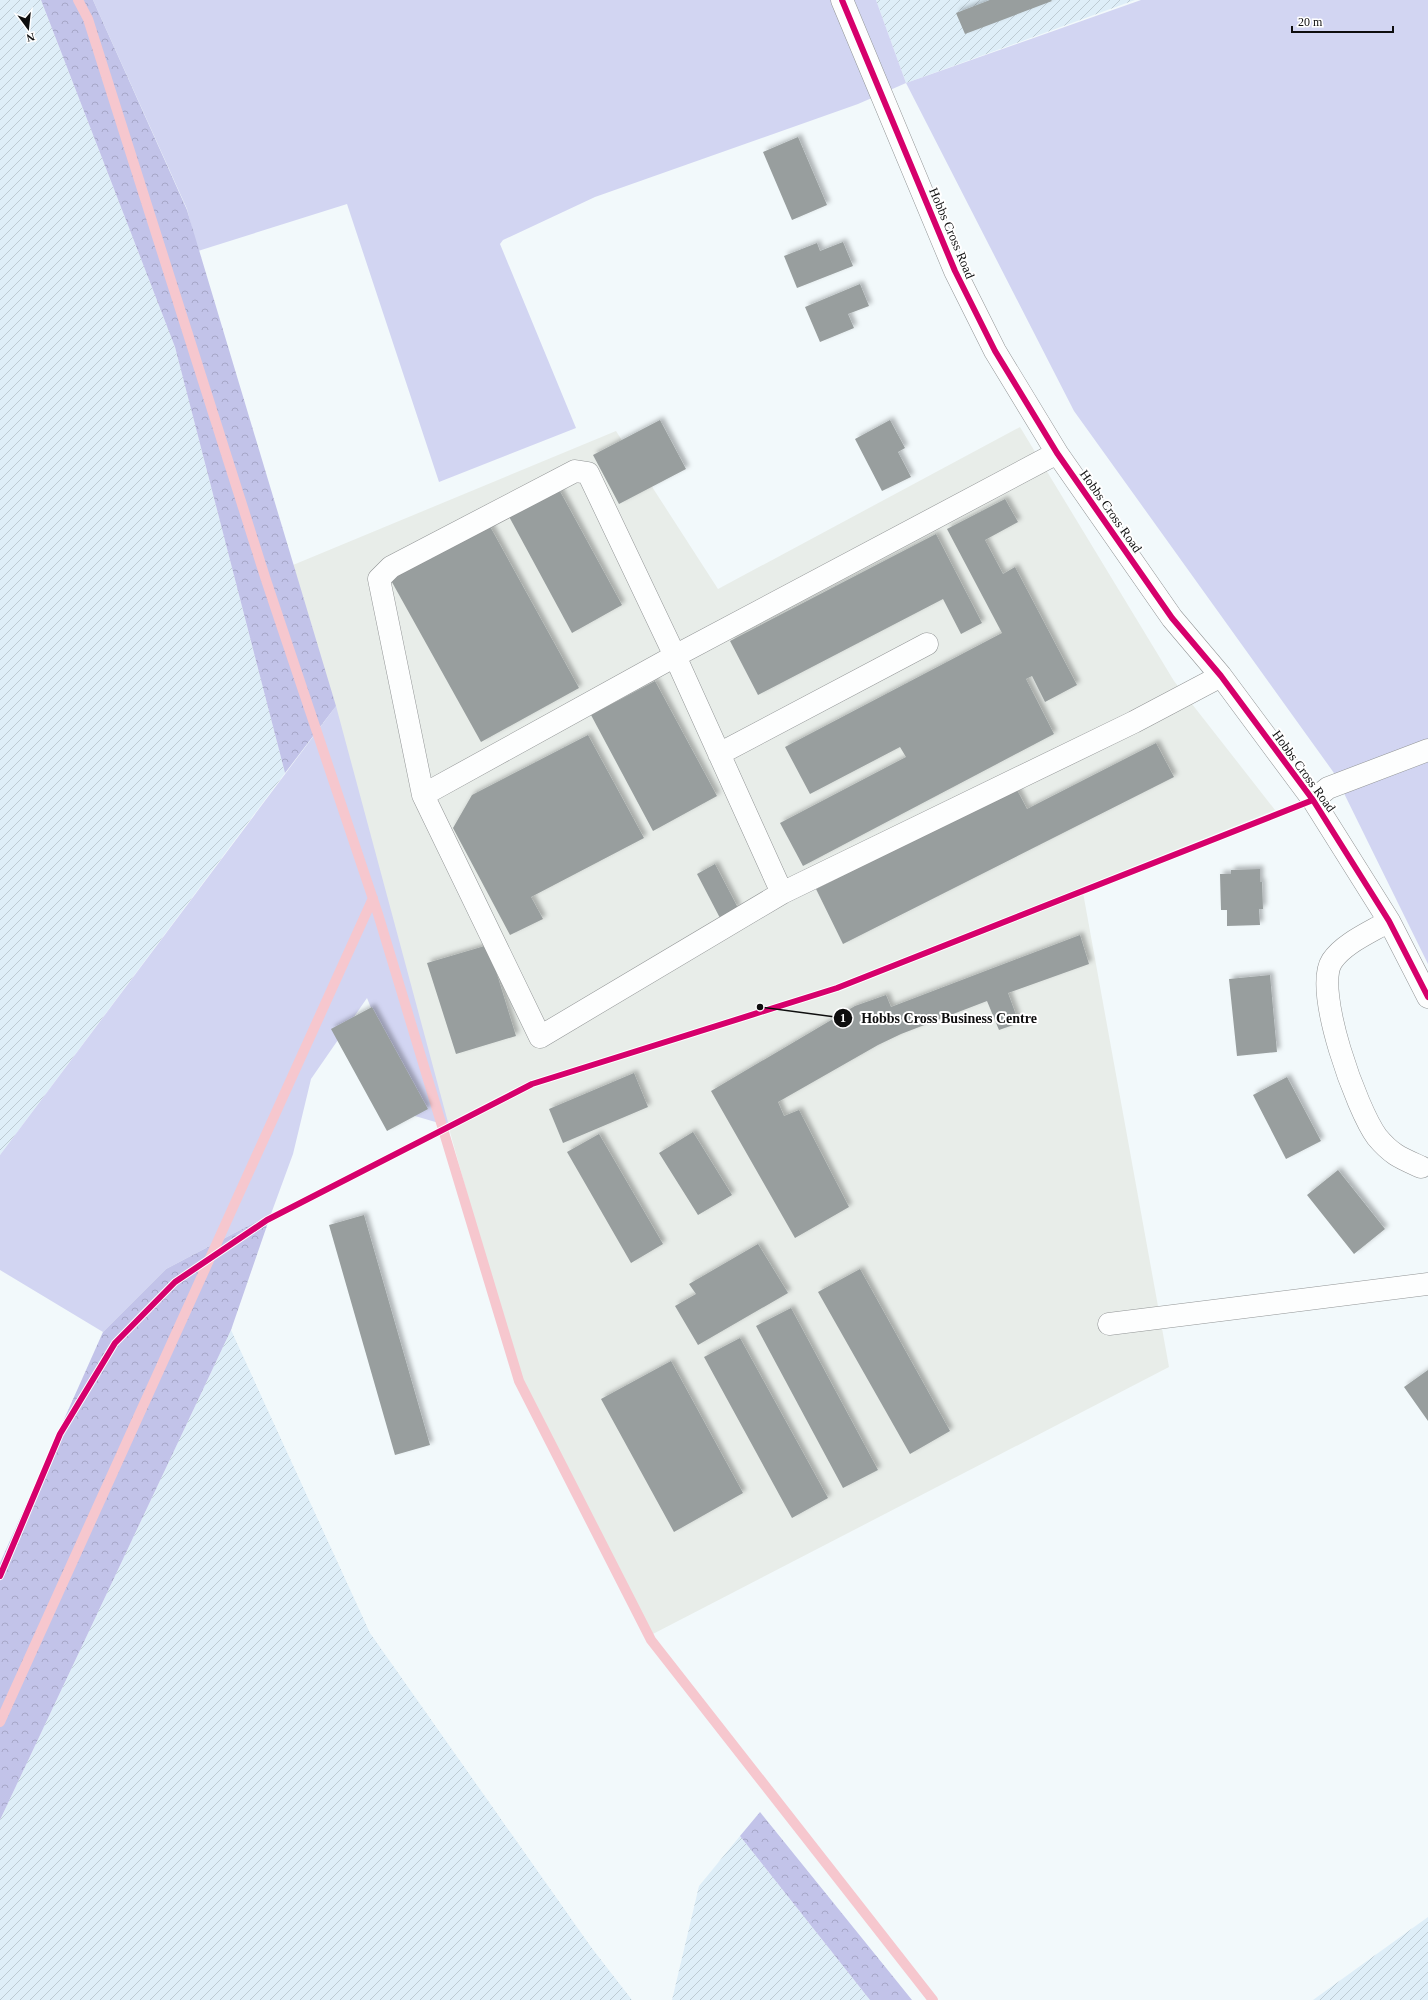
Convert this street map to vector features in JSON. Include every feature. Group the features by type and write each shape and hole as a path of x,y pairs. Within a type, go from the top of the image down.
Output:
{"street":[{"name":"Hobbs Cross Road","path":"842,0 955,271 995,351 1057,453 1172,618 1221,676 1313,800 1389,921 1428,997"},
{"path":"423,795 675,656 1057,453"},
{"path":"782,893 675,656 588,473 575,471 391,567 379,578 423,795 540,1038 782,893 1134,722 1221,676"},
{"path":"719,754 927,644"},
{"path":"1313,800 1328,788 1428,750"},
{"path":"1389,921 1347,946 1332,962 1326,985 1328,1006 1340,1049 1366,1118 1377,1136 1394,1155 1421,1167"},
{"path":"1109,1324 1428,1284"}],"shaded area":[{"path":"0,0 41,0 175,347 285,773 0,1155"},
{"path":"93,0 876,0 906,83 858,104 595,197 503,240 500,244 576,428 439,482 347,204 198,251 187,209"},
{"path":"876,0 1135,0 906,83"},
{"path":"1141,0 1428,0 1428,964 1334,773 1074,411 906,83"},
{"path":"1020,427 1174,681 1275,810 1082,887 1169,1367 649,1636 519,1381 293,565 616,431 718,589"},
{"path":"336,706 449,1126 415,1116 367,998 311,1079 293,1154 271,1214 166,1269 103,1332 0,1270 0,1155"},
{"path":"231,1330 370,1633 591,1947 632,2000 0,2000 0,1820"},
{"path":"740,1836 870,2000 672,2000 699,1886"},
{"path":"1428,1917 1428,2000 1313,2000"}],"green space":[{"path":"41,0 93,0 187,210 336,706 285,773 175,347"},
{"path":"271,1214 231,1330 0,1820 0,1563 103,1332 166,1269"},
{"path":"760,1812 912,2000 870,2000 740,1836"}],"building":[{"path":"990,0 1052,1 965,34 956,13"},
{"path":"798,137 827,205 792,220 763,152"},
{"path":"843,242 853,266 797,288 784,256 817,243 820,251"},
{"path":"860,284 869,306 848,314 854,328 820,342 805,307"},
{"path":"660,420 686,469 619,504 593,455"},
{"path":"890,420 905,448 898,452 911,477 882,491 855,439"},
{"path":"556,484 622,605 572,633 506,511"},
{"path":"1005,499 1018,522 985,540 1003,574 1015,567 1077,685 1045,702 1032,676 1026,679 1054,734 803,866 780,823 906,757 900,747 810,794 785,747 1002,633 947,529"},
{"path":"487,521 579,688 481,742 388,575"},
{"path":"936,534 982,623 961,634 943,599 758,695 730,641"},
{"path":"655,681 717,796 653,831 591,715"},
{"path":"588,735 644,838 531,897 543,919 510,935 453,828 472,795"},
{"path":"1156,743 1174,777 843,944 816,889 1016,788 1027,809"},
{"path":"715,864 738,908 720,918 697,874"},
{"path":"1260,869 1263,909 1259,909 1260,925 1227,926 1227,910 1221,910 1220,874 1231,874 1231,870"},
{"path":"1080,935 1089,964 1008,993 1019,1023 999,1030 987,1001 901,1034 878,1045 778,1102 784,1116 799,1110 849,1207 795,1238 711,1091 855,1006 886,995 891,1007"},
{"path":"488,945 516,1036 456,1054 427,963"},
{"path":"1270,975 1277,1052 1237,1056 1229,979"},
{"path":"372,1007 428,1109 387,1131 331,1029"},
{"path":"634,1073 648,1107 563,1143 549,1109"},
{"path":"1287,1077 1321,1141 1286,1159 1253,1095"},
{"path":"693,1132 732,1195 698,1215 659,1153"},
{"path":"599,1134 663,1244 631,1263 567,1152"},
{"path":"1338,1170 1385,1229 1354,1254 1307,1195"},
{"path":"364,1215 430,1445 395,1455 329,1225"},
{"path":"758,1244 788,1293 698,1345 675,1306 696,1294 689,1284"},
{"path":"860,1269 950,1431 910,1454 818,1292"},
{"path":"791,1308 878,1470 843,1488 756,1326"},
{"path":"740,1338 828,1498 792,1518 704,1357"},
{"path":"671,1361 743,1493 674,1532 601,1399"},
{"path":"1428,1370 1428,1421 1404,1387"}],"waterway":[{"path":"78,0 88,19 266,580 378,914 519,1381 651,1640 933,2000"},
{"path":"0,1722 373,898"}],"cycle path":[{"path":"842,0 955,271 995,351 1057,453 1172,618 1221,676 1313,800 1389,921 1428,997"},
{"path":"0,1576 60,1434 115,1343 175,1282 267,1220 532,1084 837,988 1313,800"}],"place":[{"name":"Hobbs Cross Business Centre","path":"760,1007"}]}
